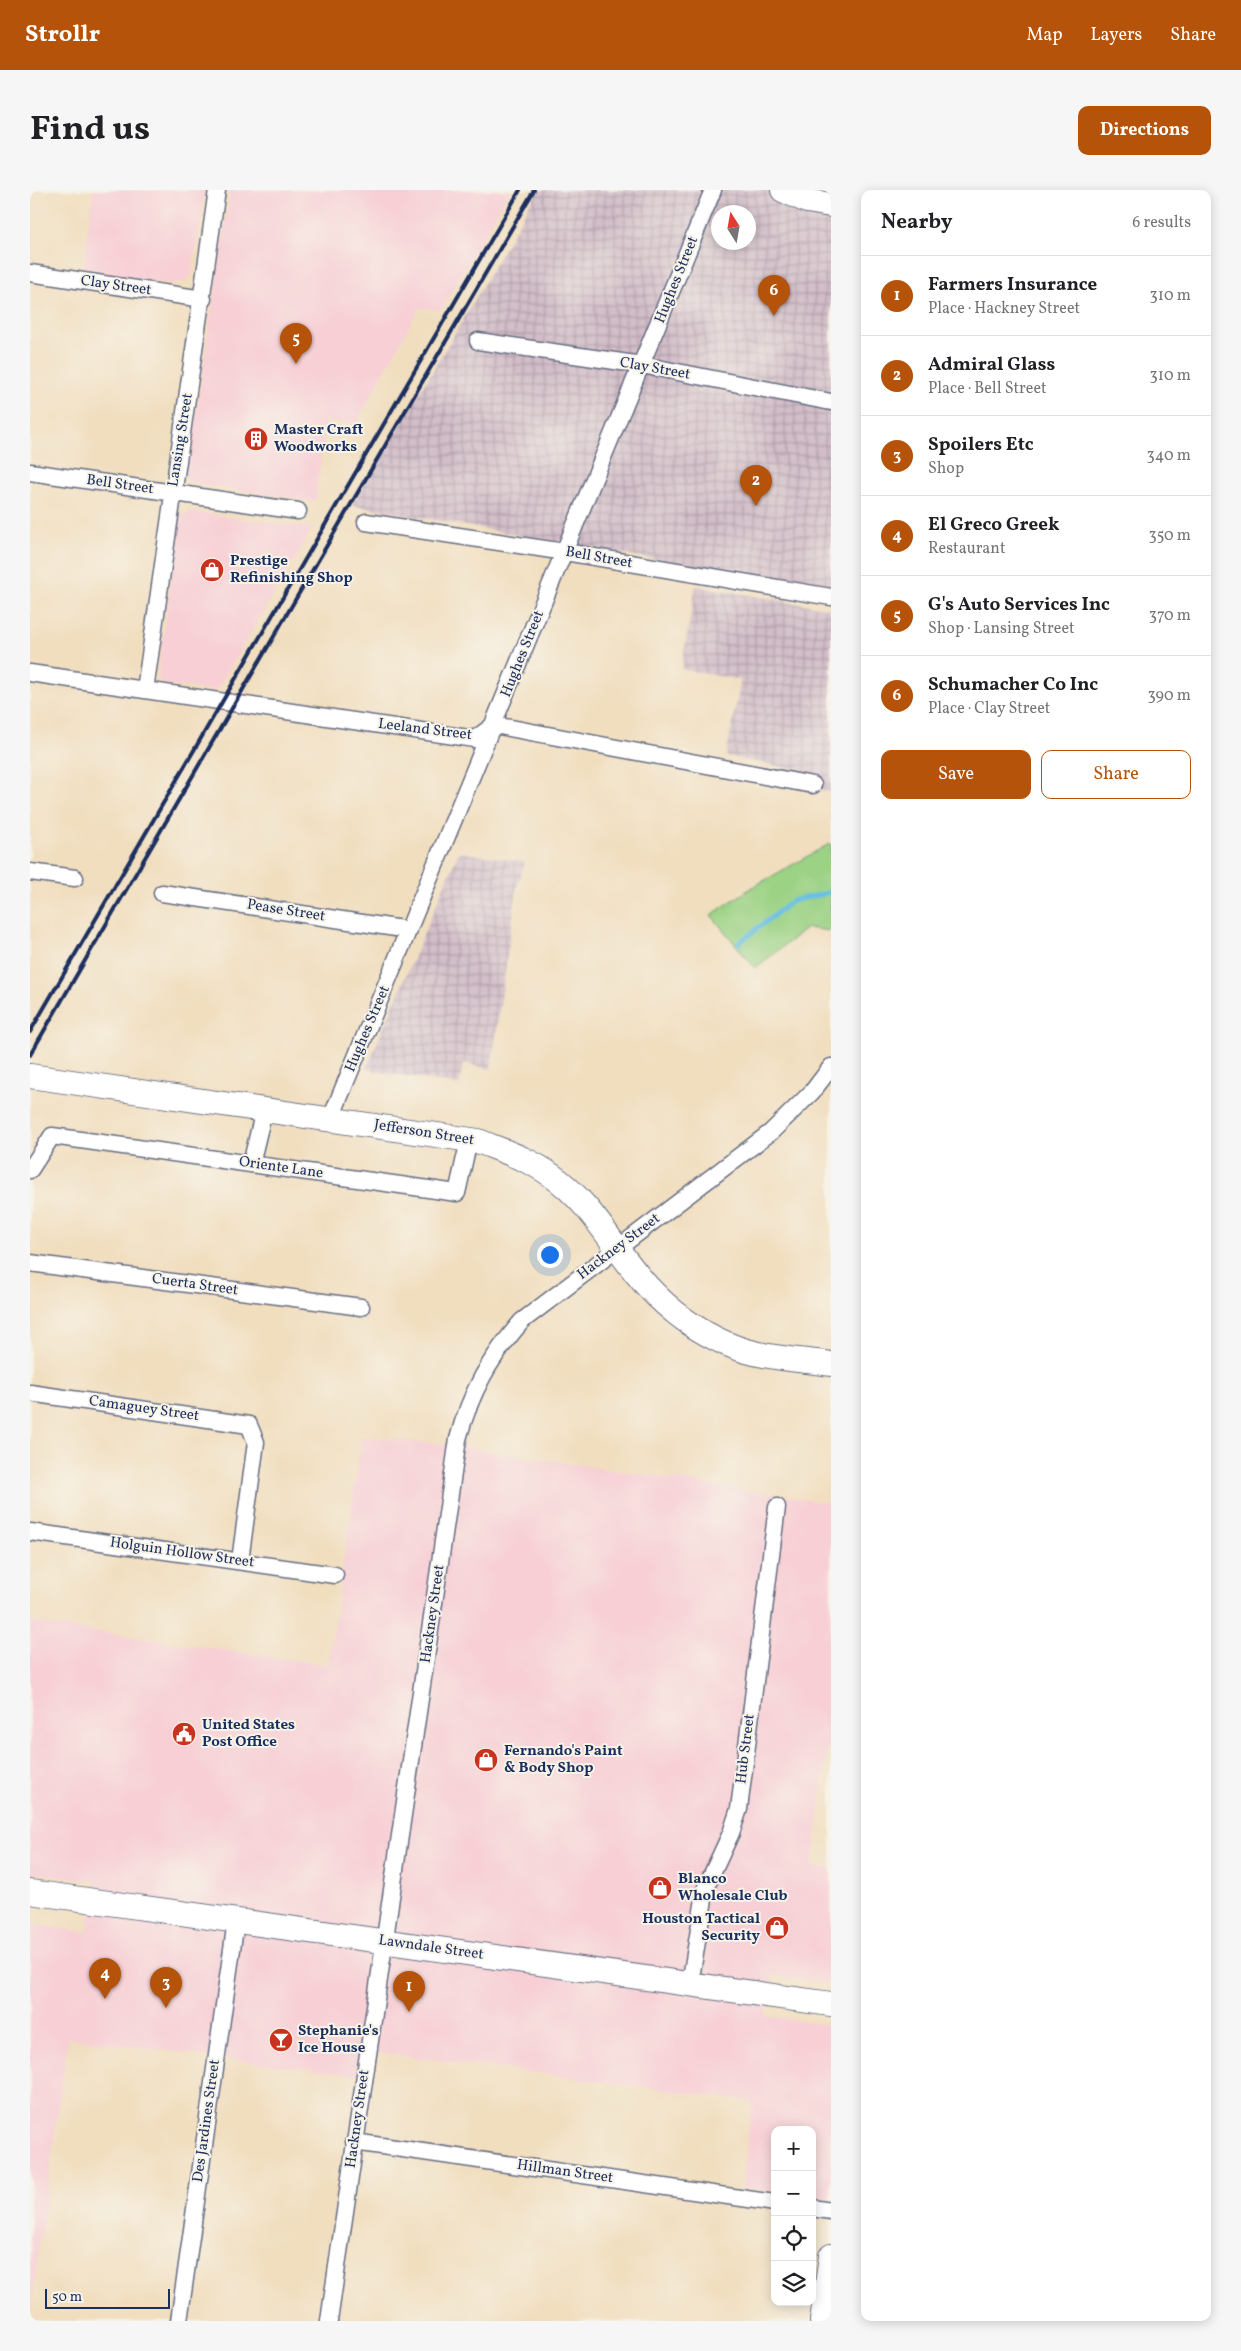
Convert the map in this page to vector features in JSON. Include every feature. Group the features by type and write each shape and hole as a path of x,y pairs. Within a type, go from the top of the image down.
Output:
{"street":[{"name":"Lansing Street","path":"145,690 203,299 217,190"},
{"name":"Hughes Street","path":"331,1118 713,190"},
{"path":"783,190 807,201 831,206"},
{"name":"Clay Street","path":"30,273 203,299"},
{"name":"Clay Street","path":"478,341 642,365 831,402"},
{"name":"Bell Street","path":"30,472 298,511"},
{"name":"Bell Street","path":"366,522 565,552 831,597"},
{"name":"Leeland Street","path":"30,673 475,739 494,725 813,785"},
{"path":"30,872 75,878"},
{"name":"Pease Street","path":"162,893 409,930"},
{"name":"Hackney Street","path":"329,2321 458,1439 466,1410 479,1381 499,1348 522,1321 771,1132 812,1092 831,1067"},
{"name":"Jefferson Street","path":"30,1076 331,1118 478,1141 524,1160 551,1175 576,1196 647,1286 674,1312 718,1340 748,1352 831,1364"},
{"path":"251,1164 264,1110"},
{"name":"Oriente Lane","path":"30,1170 52,1136 457,1193 469,1140"},
{"name":"Cuerta Street","path":"30,1263 361,1307"},
{"name":"Camaguey Street","path":"30,1393 249,1425 256,1442 240,1562"},
{"name":"Hub Street","path":"690,1984 706,1887 725,1848 739,1809 776,1507"},
{"name":"Holguin Hollow Street","path":"30,1532 335,1575"},
{"name":"Lawndale Street","path":"30,1892 831,2004"},
{"name":"Des Jardines Street","path":"179,2321 236,1921"},
{"name":"Hillman Street","path":"354,2142 771,2202"},
{"path":"816,2209 831,2211"},
{"path":"822,2321 831,2256"}],"shaded area":[{"path":"93,190 206,190 191,277 185,281 170,284 83,271"},
{"path":"230,190 510,190 441,310 419,308 355,425 326,421 315,501 195,484 187,479 184,471 198,401"},
{"path":"538,190 831,190 831,591 352,505"},
{"path":"194,512 313,528 216,691 167,685 160,682 158,674 179,519 184,514"},
{"path":"696,586 831,609 831,792 815,790 818,774 726,756 741,680 681,669"},
{"path":"459,852 525,862 517,887 491,1069 463,1063 459,1085 366,1069"},
{"path":"362,1436 445,1445 831,1503 831,1727 812,1866 831,1868 831,1983 773,1976 765,2016 831,2025 831,2199 816,2197 816,2126 771,2126 771,2193 742,2189 752,2101 374,2052 369,2077 68,2038 30,2313 30,1924 87,1932 95,1881 30,1872 30,1622 328,1665"}],"green space":[{"path":"831,843 831,931 807,928 755,968 711,915 751,888"}],"waterway":[{"path":"739,943 792,901 831,892"}],"railway":[{"path":"30,1032 520,190"},
{"path":"30,1055 534,190"}],"place":[{"name":"Schumacher Co Inc","path":"774,316"},
{"name":"G's Auto Services Inc","path":"296,364"},
{"name":"Master Craft Woodworks","path":"256,439"},
{"name":"Admiral Glass","path":"756,506"},
{"name":"Prestige Refinishing Shop","path":"212,570"},
{"name":"United States Post Office","path":"184,1734"},
{"name":"Fernando's Paint & Body Shop","path":"486,1760"},
{"name":"Blanco Wholesale Club","path":"660,1888"},
{"name":"Houston Tactical Security","path":"777,1928"},
{"name":"El Greco Greek","path":"105,1999"},
{"name":"Spoilers Etc","path":"166,2008"},
{"name":"Farmers Insurance","path":"409,2012"},
{"name":"Stephanie's Ice House","path":"281,2040"}]}
